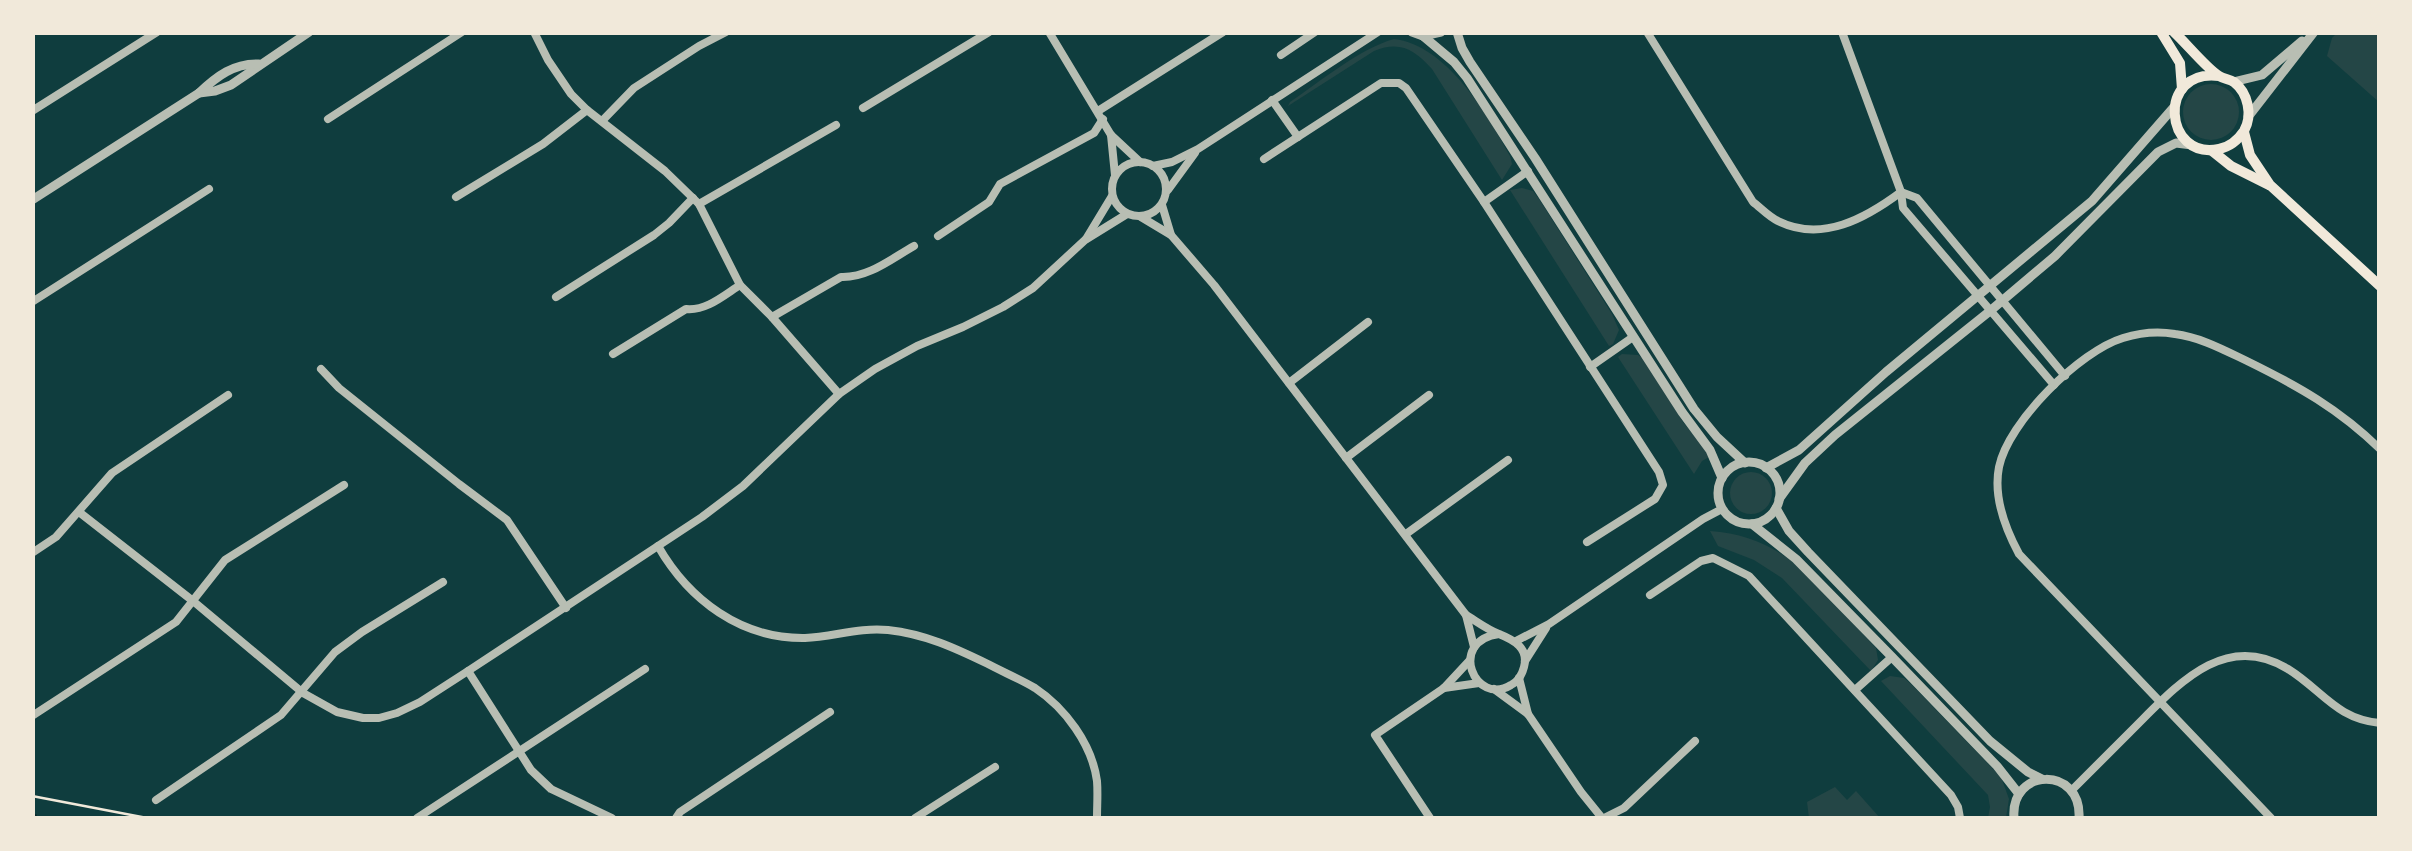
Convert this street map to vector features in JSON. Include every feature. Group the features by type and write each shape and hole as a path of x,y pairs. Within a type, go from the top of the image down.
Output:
{"main road":[{"path":"2161,32 2180,63 2182,89"},
{"path":"2174,32 2245,97 2248,116 2244,132 2250,155 2270,185 2380,286"},
{"path":"2219,76 2199,77 2182,89 2174,106 2178,129 2194,145 2211,150 2231,166 2270,185"},
{"path":"2211,150 2230,145 2244,132"}],"street":[{"path":"32,112 156,32"},
{"path":"32,200 234,67 259,64 308,32"},
{"path":"328,119 462,32"},
{"path":"534,32 570,94 696,201 740,285 839,394"},
{"path":"602,121 634,88 726,32"},
{"path":"863,108 988,32"},
{"path":"1050,32 1111,135 1140,162 1153,166 1172,162 1198,148 1378,32"},
{"path":"938,236 989,202 1000,184 1094,133 1100,115 1223,32"},
{"path":"1281,55 1315,32"},
{"path":"1412,32 1423,36 1467,78 1710,450 1722,478 1722,508 1735,521 1752,524 1796,560 1997,766 2019,794"},
{"path":"1423,36 1441,32"},
{"path":"1458,32 1470,62 1694,409 1745,463"},
{"path":"1647,32 1754,202 1777,220 1798,228 1820,230 1849,224 1901,192"},
{"path":"1842,32 1901,192 1903,208 2054,386"},
{"path":"2233,82 2262,74 2313,32"},
{"path":"2248,116 2313,32"},
{"path":"1264,160 1381,83 1399,83 1406,88 1659,472 1663,486 1655,499 1587,542"},
{"path":"1272,100 1298,137"},
{"path":"1766,468 1799,450 2092,201 2174,106"},
{"path":"456,197 543,144 587,110"},
{"path":"556,296 654,235 696,201 836,125"},
{"path":"1111,135 1115,176"},
{"path":"1752,524 1766,519 1805,463 1835,435 2055,256 2158,152 2176,144 2194,145"},
{"path":"1142,217 1162,204 1178,173 1198,148"},
{"path":"1140,162 1126,165 1115,176 1115,203 1127,214 1142,217 1171,236 1214,285 1466,614 1516,641 1525,661"},
{"path":"1153,166 1164,178 1166,194"},
{"path":"1484,202 1528,171"},
{"path":"32,302 209,190"},
{"path":"1901,192 1917,198 2065,376"},
{"path":"1086,240 1112,196"},
{"path":"1162,204 1171,236"},
{"path":"79,512 302,692 336,712 380,718 420,702 658,546 742,486 839,394 917,346 963,327 1033,288 1086,240 1127,214"},
{"path":"772,317 841,277 865,274 914,246"},
{"path":"614,354 686,308 706,306 740,285"},
{"path":"1290,383 1368,322"},
{"path":"2271,818 2019,554 2008,535 2000,504 1999,467 2022,419 2065,376 2095,351 2120,338 2148,332 2200,340 2289,382 2352,422 2380,449"},
{"path":"1590,367 1633,337"},
{"path":"320,370 507,520 566,608"},
{"path":"1346,458 1430,394"},
{"path":"32,553 56,537 112,473 228,395"},
{"path":"1406,534 1508,460"},
{"path":"1722,478 1745,463 1766,468 1779,485 1778,503 1789,530 1808,552 1990,741 2042,779"},
{"path":"32,716 176,622 225,560 344,484"},
{"path":"1516,641 1548,624 1722,508"},
{"path":"658,546 682,583 731,622 779,636 805,638 870,630 914,634 948,644 1035,688 1075,727 1090,757 1097,780 1097,818"},
{"path":"1650,595 1701,561 1714,558 1749,576 1950,795 1960,818"},
{"path":"156,800 281,716 335,652 443,582"},
{"path":"1466,614 1474,647"},
{"path":"1528,714 1520,678 1525,661 1548,624"},
{"path":"1430,818 1375,735 1444,688 1470,660 1481,640 1499,634"},
{"path":"1855,690 1892,657"},
{"path":"2072,790 2161,701 2200,668 2224,659 2250,657 2285,667 2343,712 2380,724"},
{"path":"1470,660 1472,673 1480,683 1528,714 1580,792 1603,818 1624,808 1695,741"},
{"path":"417,818 645,668"},
{"path":"468,670 532,770 551,789 612,818"},
{"path":"1494,689 1520,678"},
{"path":"1444,688 1480,683"},
{"path":"676,818 830,712"},
{"path":"915,818 995,767"},
{"path":"2014,818 2019,794 2042,779 2053,779 2072,790 2079,818"}],"path":[{"path":"32,796 147,818"}],"shaded area":[{"path":"2337,33 2379,33 2379,102 2327,56"},
{"path":"1394,39 1431,54 1477,102 1510,156 1512,164 1502,180 1432,69 1406,49 1392,46 1374,51 1288,106 1354,58"},
{"path":"2211,84 2231,92 2239,112 2231,132 2211,140 2191,132 2183,112 2191,92"},
{"path":"1510,190 1533,191 1539,199 1612,314 1619,330 1613,344 1609,346"},
{"path":"1622,354 1643,358 1683,422 1707,451 1709,457 1694,474 1618,357"},
{"path":"1751,472 1766,478 1772,493 1766,508 1751,514 1736,508 1730,493 1736,478"},
{"path":"1710,531 1763,544 1804,571 1876,648 1878,660 1871,671 1782,578 1754,560 1718,546"},
{"path":"1890,676 1904,678 1911,684 2001,777 2009,799 2006,818 1988,818 1988,795 1881,681"},
{"path":"1835,787 1847,800 1856,791 1880,818 1809,818 1807,802"}],"waterway":[{"path":"50,818 55,818"}]}
